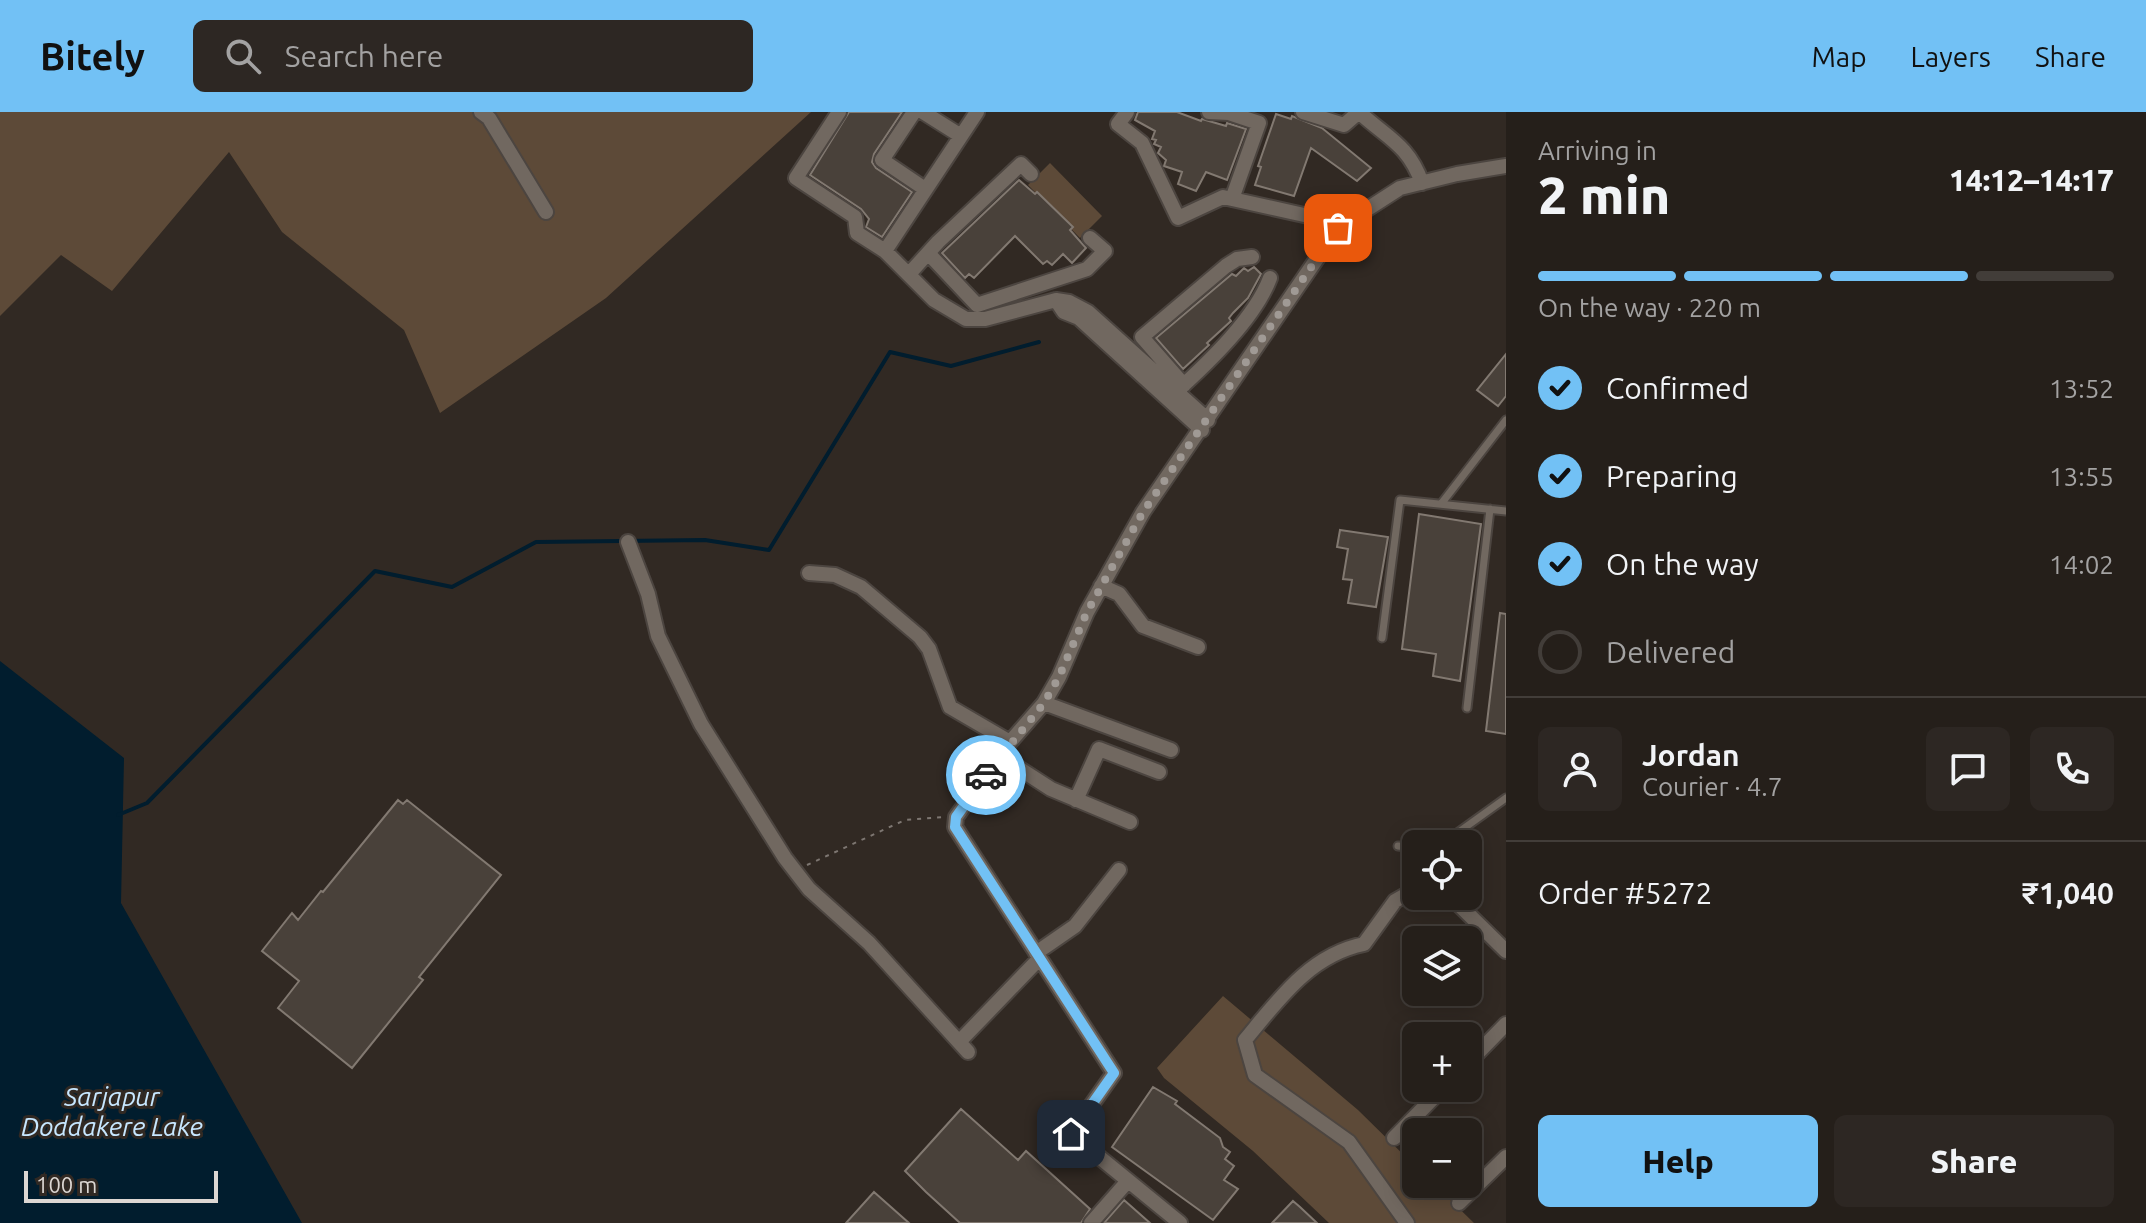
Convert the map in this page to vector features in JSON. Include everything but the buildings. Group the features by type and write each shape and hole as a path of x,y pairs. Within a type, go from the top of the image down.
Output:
{"street":[{"path":"481,112 489,118 546,212"},
{"path":"839,112 796,178 855,217 857,233 885,251 934,300 966,319 985,319 1056,300 1069,302 1088,312 1181,388"},
{"path":"914,112 882,160 925,189"},
{"path":"923,112 961,136"},
{"path":"885,251 977,112"},
{"path":"1127,112 1118,124 1142,143 1178,218 1223,197 1313,217 1335,232"},
{"path":"1209,112 1229,113 1259,123 1232,199"},
{"path":"1303,112 1344,125 1359,112 1395,139 1414,160 1422,183"},
{"path":"909,274 1021,164 1031,174"},
{"path":"1180,1223 1071,1134 1114,1073 955,827 956,817 1010,742 1044,703 1101,586 1143,512 1335,232 1400,188 1506,166"},
{"path":"928,253 977,305 1087,269 1105,251 1090,238"},
{"path":"1205,425 1142,337 1226,266 1237,259 1252,257"},
{"path":"1181,388 1221,348 1265,291 1270,278"},
{"path":"1056,300 1064,312 1079,318 1205,425"},
{"path":"628,542 648,594 658,636 701,724 796,872 809,889 869,943 964,1047 1038,956 1075,926 1119,870"},
{"path":"809,573 835,575 861,587 920,637 929,649 950,707 1010,742"},
{"path":"1101,586 1119,594 1143,626 1198,647"},
{"path":"1044,703 1171,750"},
{"path":"1076,800 1099,749 1159,772"},
{"path":"1000,756 1051,789 1130,822"},
{"path":"1402,897 1395,901 1364,944 1340,949 1317,962 1245,1040 1255,1075 1349,1142 1407,1223"},
{"path":"1464,910 1505,950"},
{"path":"1482,1049 1506,1024"},
{"path":"1394,1138 1429,1102"},
{"path":"1459,1203 1506,1157"},
{"path":"1091,1223 1127,1182"}],"lane":[{"path":"1441,504 1506,420"},
{"path":"1382,638 1400,500 1506,511"},
{"path":"1467,708 1490,509"},
{"path":"1461,830 1506,798"},
{"path":"1398,846 1402,846"}],"path":[{"path":"796,872 905,820 956,817"}],"shaded area":[{"path":"0,112 811,112 606,298 440,413 404,330 282,232 229,152 112,291 61,255 0,316"},
{"path":"1050,163 1102,216 1080,238 1028,185"},
{"path":"1223,996 1358,1110 1402,1153 1402,1198 1448,1198 1474,1223 1329,1223 1253,1151 1164,1078 1157,1068"}],"water":[{"name":"Sarjapur Doddakere Lake","path":"0,661 124,758 121,903 302,1223 0,1223"}],"waterway":[{"path":"118,815 147,803 375,571 452,587 536,542 705,540 769,550 890,352 951,366 1039,342"}],"way so far":[{"path":"986,775 1044,703 1059,677 1087,612 1143,512 1338,228"}],"route":[{"path":"986,775 956,817 955,827 1114,1073 1071,1134"}]}
